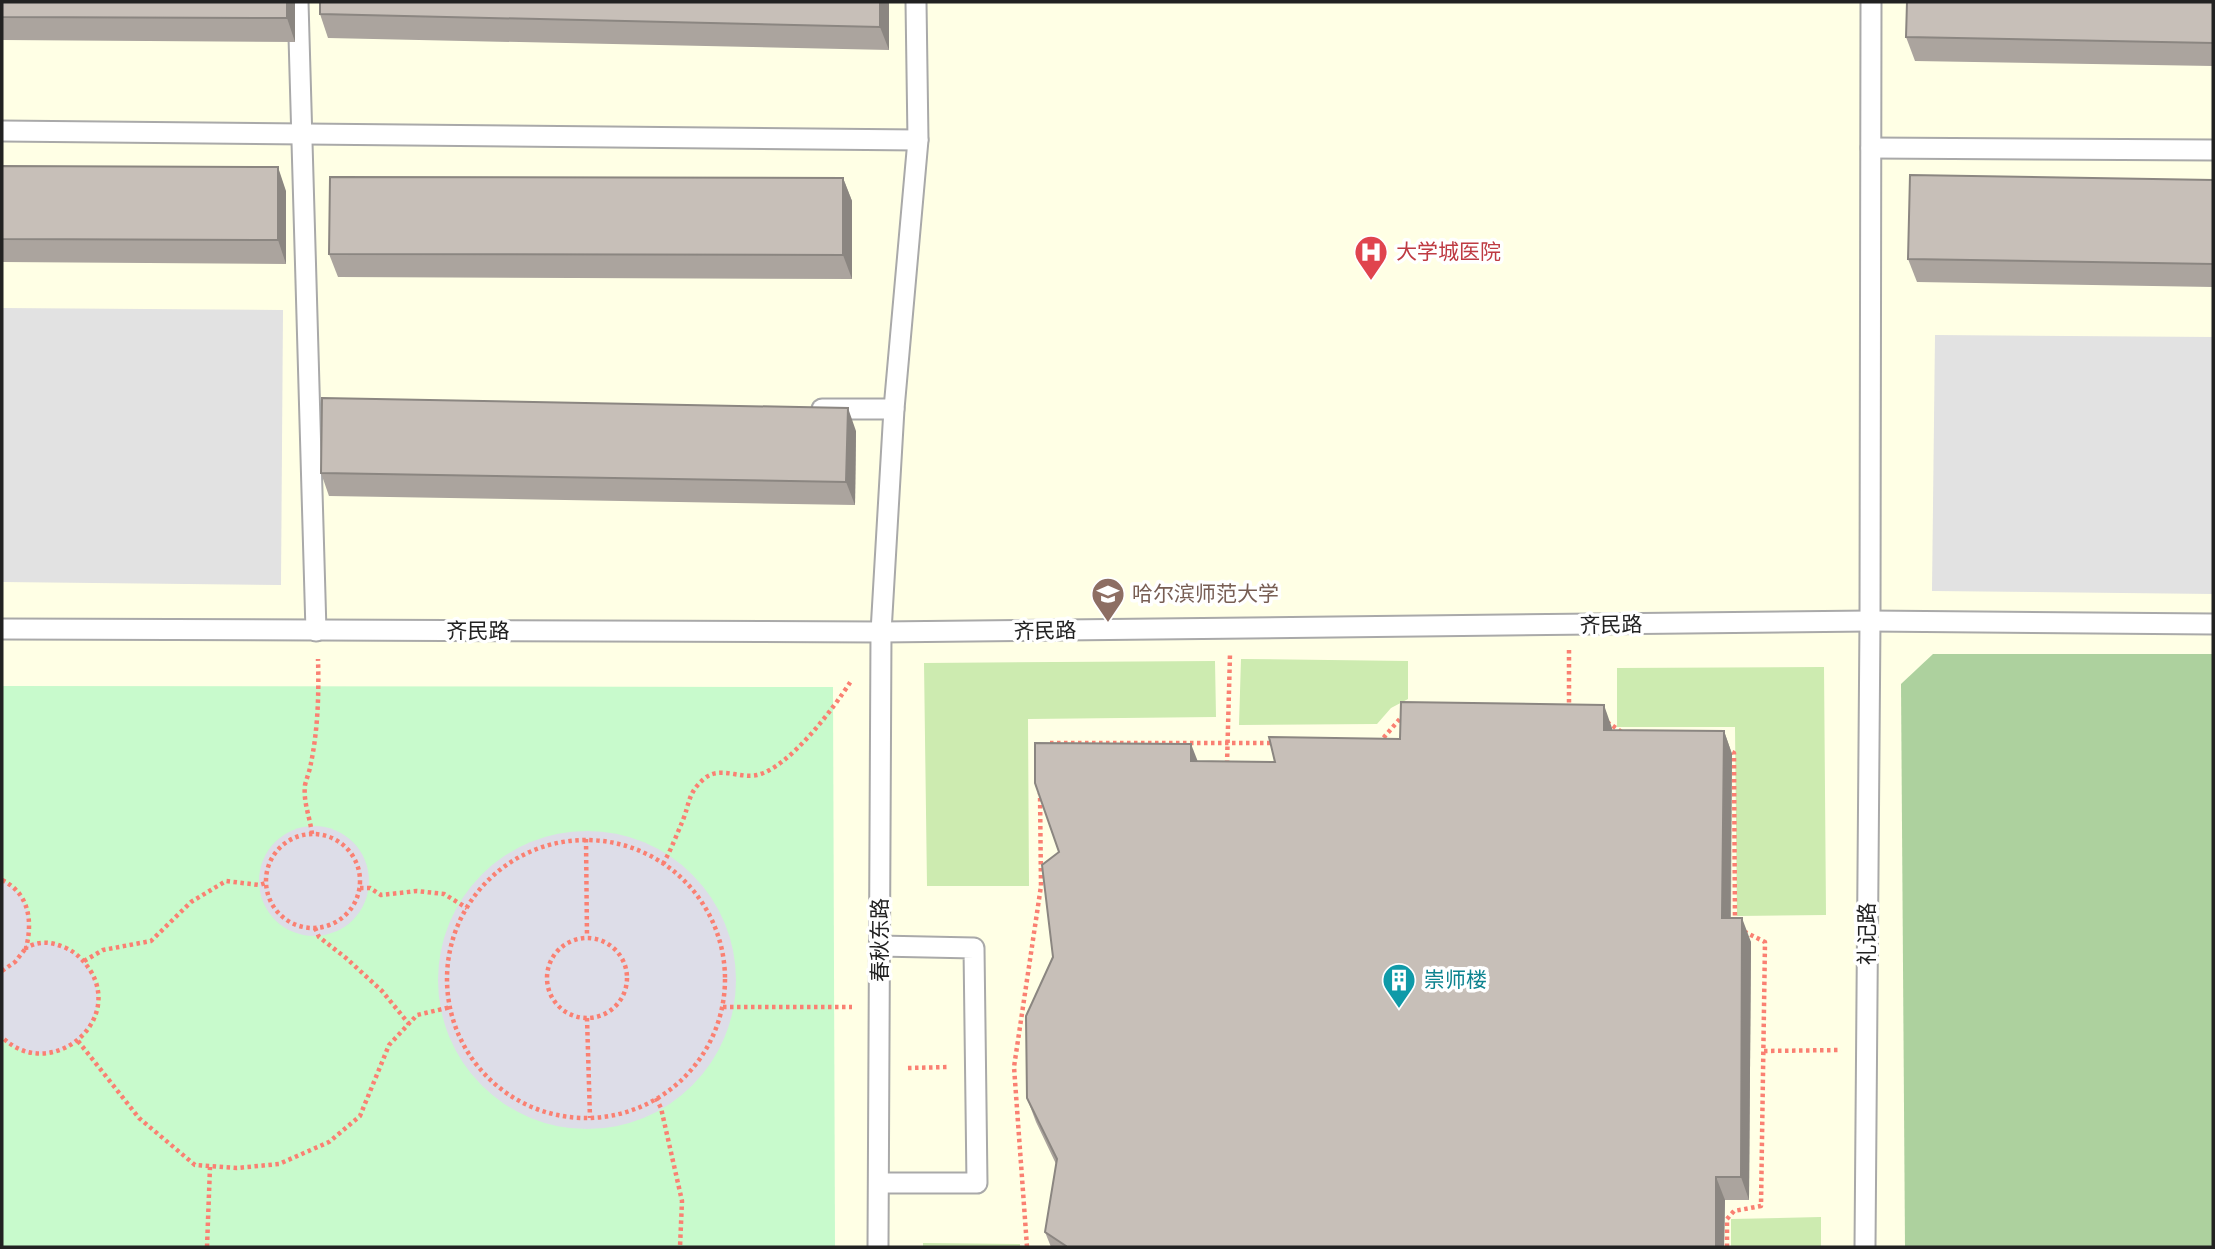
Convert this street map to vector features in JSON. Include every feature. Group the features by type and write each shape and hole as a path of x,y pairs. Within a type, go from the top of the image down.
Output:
{"lane":[{"path":"298,2 302,134 317,409 316,631"},
{"name":"春秋东路","path":"878,1247 881,632 894,409 918,140 916,2"},
{"name":"礼记路","path":"1865,1247 1871,2"},
{"path":"2,131 918,140"},
{"path":"1871,148 2213,150"},
{"path":"797,409 894,409"},
{"name":"齐民路","path":"2,629 881,632 1870,621 2213,624"},
{"path":"878,1183 977,1183 974,948 879,946"}],"path":[{"path":"1569,625 1569,714"},
{"path":"1227,770 1230,629"},
{"path":"312,834 306,813 305,785 311,767 316,731 316,697 319,686 316,631"},
{"path":"663,864 684,816 689,796 707,776 729,772 756,776 771,769 792,752 834,708 854,676"},
{"path":"1365,743 1379,743 1404,713 1418,713"},
{"path":"1606,721 1627,736"},
{"path":"1039,743 1283,743"},
{"path":"1716,747 1732,750 1734,753 1734,927 1765,942 1761,1206 1734,1211 1727,1219 1727,1247"},
{"path":"1027,1247 1014,1067 1041,886 1039,782"},
{"path":"312,834 328,836 343,844 354,856 360,872 360,888 355,904 345,916 331,925 315,928 286,920 268,897 266,883 271,861 285,843 312,834"},
{"path":"586,839 587,937"},
{"path":"586,839 634,847 663,864 676,871 707,908 724,953 723,1007 709,1046 678,1084 637,1109 590,1118 546,1113 506,1093 475,1063 454,1024 451,1007 447,981 453,937 472,897 503,867 543,846 586,839"},
{"path":"2,880 22,897 29,913 30,930 26,948"},
{"path":"84,961 103,950 151,941 191,902 226,881 259,885 266,883"},
{"path":"360,888 370,888 381,895 417,891 444,894 467,908"},
{"path":"315,928 319,937 382,991 409,1024"},
{"path":"587,937 601,940 613,947 622,957 627,971 627,984 622,998 613,1008 601,1016 587,1018 575,1016 554,1002 546,978 548,965 563,945 587,937"},
{"path":"2,971 36,942 54,943 71,950 84,961 93,976 97,993 96,1011 89,1027 78,1041 63,1050 46,1054 26,1052 8,1044 2,1037"},
{"path":"78,1041 139,1118 195,1165 237,1168 279,1164 329,1142 360,1116 389,1045 417,1015 451,1007"},
{"path":"723,1007 879,1007"},
{"path":"587,1018 590,1118"},
{"path":"1765,1051 1866,1050"},
{"path":"656,1098 661,1108 682,1201 680,1247"},
{"path":"207,1247 210,1167"}],"shaded area":[{"name":"哈尔滨师范大学","path":"2,2 2213,2 2213,1247 2,1247"},
{"path":"2,308 283,310 281,585 2,582"},
{"path":"1935,335 2213,337 2213,594 1932,591"},
{"path":"314,826 335,830 353,842 365,860 369,881 365,902 353,920 335,932 314,936 293,932 275,920 263,902 259,881 263,860 275,842 293,830"},
{"path":"572,831 602,831 630,837 657,848 693,874 711,897 725,923 736,965 736,995 725,1037 711,1063 693,1086 657,1112 630,1123 602,1129 572,1129 544,1123 517,1112 481,1086 472,1075 455,1050 444,1023 438,995 438,965 444,937 455,910 481,874 492,865 517,848 544,837"},
{"path":"2,880 22,897 29,913 27,944 54,943 71,950 84,961 93,976 98,993 96,1011 89,1027 78,1041 63,1050 46,1054 26,1053 8,1044 2,1037"}],"green space":[{"path":"1933,654 2213,654 2213,1247 1905,1247 1901,684"},
{"path":"1241,659 1408,661 1408,699 1391,708 1377,724 1239,725"},
{"path":"1215,661 1216,717 1028,719 1029,886 927,886 924,663"},
{"path":"1824,667 1826,915 1737,916 1735,727 1617,727 1617,668"},
{"path":"2,686 833,687 835,1247 2,1247"},
{"path":"1821,1217 1821,1247 1731,1247 1731,1219"},
{"path":"923,1243 1020,1244 1020,1247 923,1247"}],"building":[{"path":"2,2 287,2 287,18 2,17"},
{"path":"320,2 880,2 880,27 320,14"},
{"path":"1907,2 2213,2 2213,43 1906,37"},
{"path":"2,166 278,167 278,240 2,239"},
{"path":"1910,175 2213,180 2213,264 1908,259"},
{"path":"330,177 843,178 843,255 329,254"},
{"path":"322,398 848,408 846,482 321,473"},
{"name":"崇师楼","path":"1401,702 1604,705 1604,730 1724,731 1722,918 1742,918 1741,1177 1716,1177 1716,1247 1066,1247 1045,1232 1057,1159 1027,1098 1026,1016 1053,957 1042,865 1059,852 1035,783 1035,743 1191,744 1191,761 1275,762 1269,737 1400,739"}],"place":[{"name":"大学城医院","path":"1371,282"},
{"name":"哈尔滨师范大学","path":"1108,624"},
{"name":"崇师楼","path":"1399,1010"}]}
